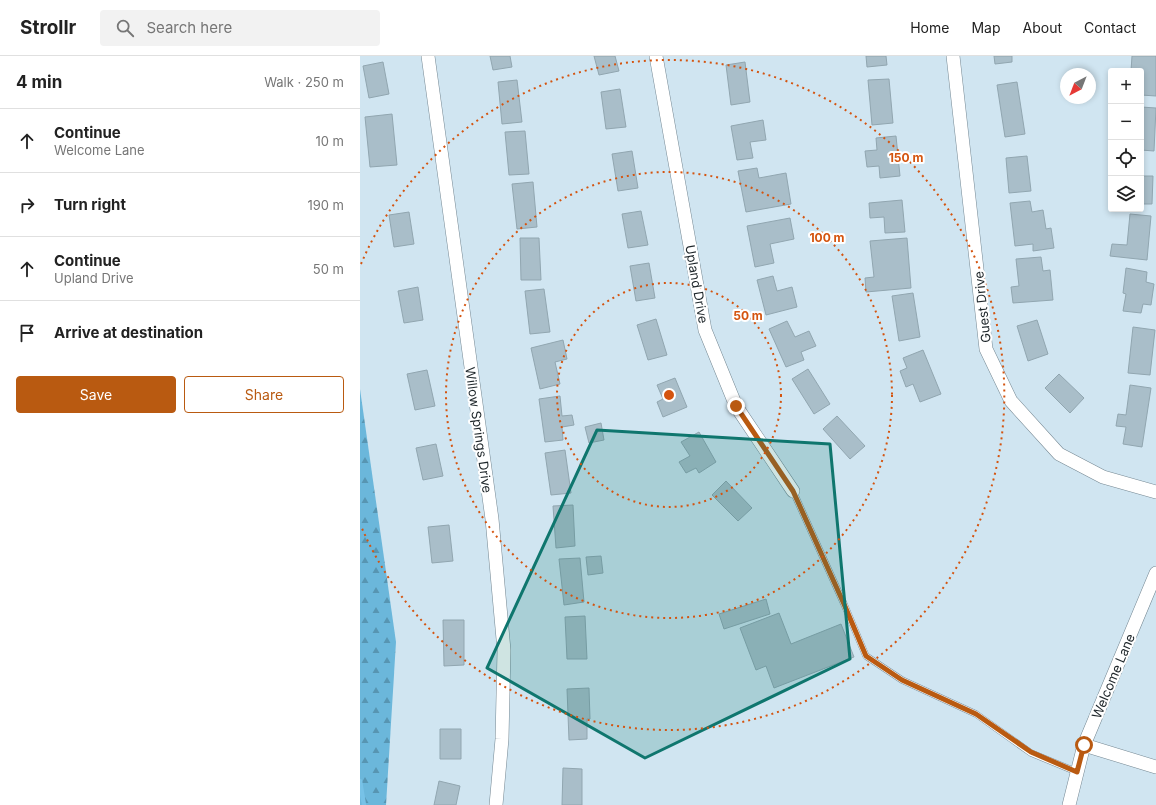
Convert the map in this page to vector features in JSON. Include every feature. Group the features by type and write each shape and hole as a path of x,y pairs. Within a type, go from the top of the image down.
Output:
{"street":[{"name":"Willow Springs Drive","path":"428,56 492,520 504,650 502,740 496,805"},
{"name":"Upland Drive","path":"656,56 705,330 736,406 793,491"},
{"name":"Guest Drive","path":"953,56 986,349 1011,401 1059,454 1103,477 1156,492"},
{"name":"Welcome Lane","path":"1069,805 1084,745 1156,573"},
{"path":"1084,745 1156,767"}],"lane":[{"path":"793,491 866,656 902,680 976,714 1031,752 1077,772"}],"highlighted area":[{"path":"597,430 830,444 850,659 645,758 487,668"}],"green space":[{"path":"360,389 396,642 386,805 360,805"}],"building":[{"path":"490,56 510,56 512,67 493,70"},
{"path":"594,56 615,56 619,71 599,75"},
{"path":"866,56 886,56 887,65 867,67"},
{"path":"994,56 1012,56 1012,62 995,64"},
{"path":"1132,56 1156,56 1156,96 1144,95 1144,68 1131,68"},
{"path":"383,62 389,94 369,98 363,66"},
{"path":"745,62 750,102 731,105 726,65"},
{"path":"889,79 893,123 872,125 868,80"},
{"path":"517,80 522,122 502,124 498,82"},
{"path":"1017,82 1025,134 1005,137 997,85"},
{"path":"620,89 626,127 606,129 601,92"},
{"path":"1144,107 1156,108 1154,151 1144,150"},
{"path":"392,114 397,165 370,167 365,117"},
{"path":"763,120 766,140 750,142 753,158 737,160 731,126"},
{"path":"525,131 529,174 509,175 505,132"},
{"path":"896,136 900,176 880,178 879,166 867,167 865,151 877,150 876,138"},
{"path":"632,151 638,188 618,191 612,154"},
{"path":"1027,156 1031,191 1009,193 1006,158"},
{"path":"757,168 759,178 786,173 791,204 746,212 738,171"},
{"path":"1144,176 1153,176 1152,204 1144,204"},
{"path":"533,182 537,227 517,229 512,184"},
{"path":"902,200 905,232 885,233 884,217 870,218 869,203"},
{"path":"1030,201 1032,212 1043,210 1046,229 1051,228 1054,248 1033,251 1033,244 1015,246 1010,203"},
{"path":"641,211 648,245 628,248 622,214"},
{"path":"409,212 414,244 394,247 389,215"},
{"path":"1130,214 1151,216 1147,260 1110,256 1112,244 1127,245"},
{"path":"790,218 794,239 770,244 774,263 755,267 747,226"},
{"path":"520,238 539,238 541,280 521,280"},
{"path":"907,238 911,288 866,292 865,278 874,277 870,241"},
{"path":"1041,257 1043,271 1050,270 1053,300 1013,303 1011,287 1019,286 1016,259"},
{"path":"649,263 655,298 636,301 630,266"},
{"path":"1126,268 1147,272 1146,282 1154,284 1151,305 1143,304 1141,313 1123,311 1126,294 1123,293"},
{"path":"773,276 777,291 792,287 797,307 766,315 757,280"},
{"path":"418,287 423,320 404,323 398,291"},
{"path":"544,289 550,332 530,334 525,291"},
{"path":"913,293 920,337 899,341 892,296"},
{"path":"656,319 667,355 648,360 637,325"},
{"path":"1037,320 1048,354 1028,361 1017,326"},
{"path":"787,321 795,337 809,331 816,346 801,352 804,360 786,367 769,329"},
{"path":"1133,327 1155,330 1150,375 1128,373"},
{"path":"563,340 567,359 555,362 560,384 540,389 531,348"},
{"path":"923,350 941,394 920,402 913,384 906,387 900,371 907,368 903,358"},
{"path":"808,369 830,404 814,414 792,379"},
{"path":"427,370 435,406 415,410 407,374"},
{"path":"1059,374 1084,398 1070,413 1045,388"},
{"path":"675,378 687,407 663,417 657,402 663,399 657,385"},
{"path":"1130,385 1151,388 1142,447 1123,444 1126,427 1116,426 1118,414 1126,415"},
{"path":"560,396 562,416 572,415 574,425 562,427 563,440 545,442 539,399"},
{"path":"837,416 865,446 850,459 823,429"},
{"path":"601,423 604,440 589,443 585,427"},
{"path":"699,432 716,462 699,473 696,468 686,473 679,462 690,456 681,442"},
{"path":"436,444 443,476 423,480 416,448"},
{"path":"565,450 571,493 551,495 545,453"},
{"path":"726,481 752,508 738,521 712,495"},
{"path":"573,505 575,546 556,548 553,506"},
{"path":"449,525 453,561 432,563 428,527"},
{"path":"601,556 603,573 588,575 586,557"},
{"path":"580,558 584,602 564,605 559,559"},
{"path":"766,599 770,614 724,629 719,614"},
{"path":"779,613 791,644 841,624 854,657 774,688 766,666 756,670 740,628"},
{"path":"585,616 587,659 567,659 565,617"},
{"path":"443,620 464,620 464,665 444,666"},
{"path":"589,688 590,719 587,719 587,739 569,740 567,689"},
{"path":"440,729 461,729 461,759 440,759"},
{"path":"563,768 582,769 582,805 562,805"},
{"path":"439,781 460,786 456,805 434,805"}],"waterway":[{"path":"360,781 364,805"}],"route":[{"path":"736,406 793,491 866,656 902,680 976,714 1031,752 1077,772 1084,745"}]}
